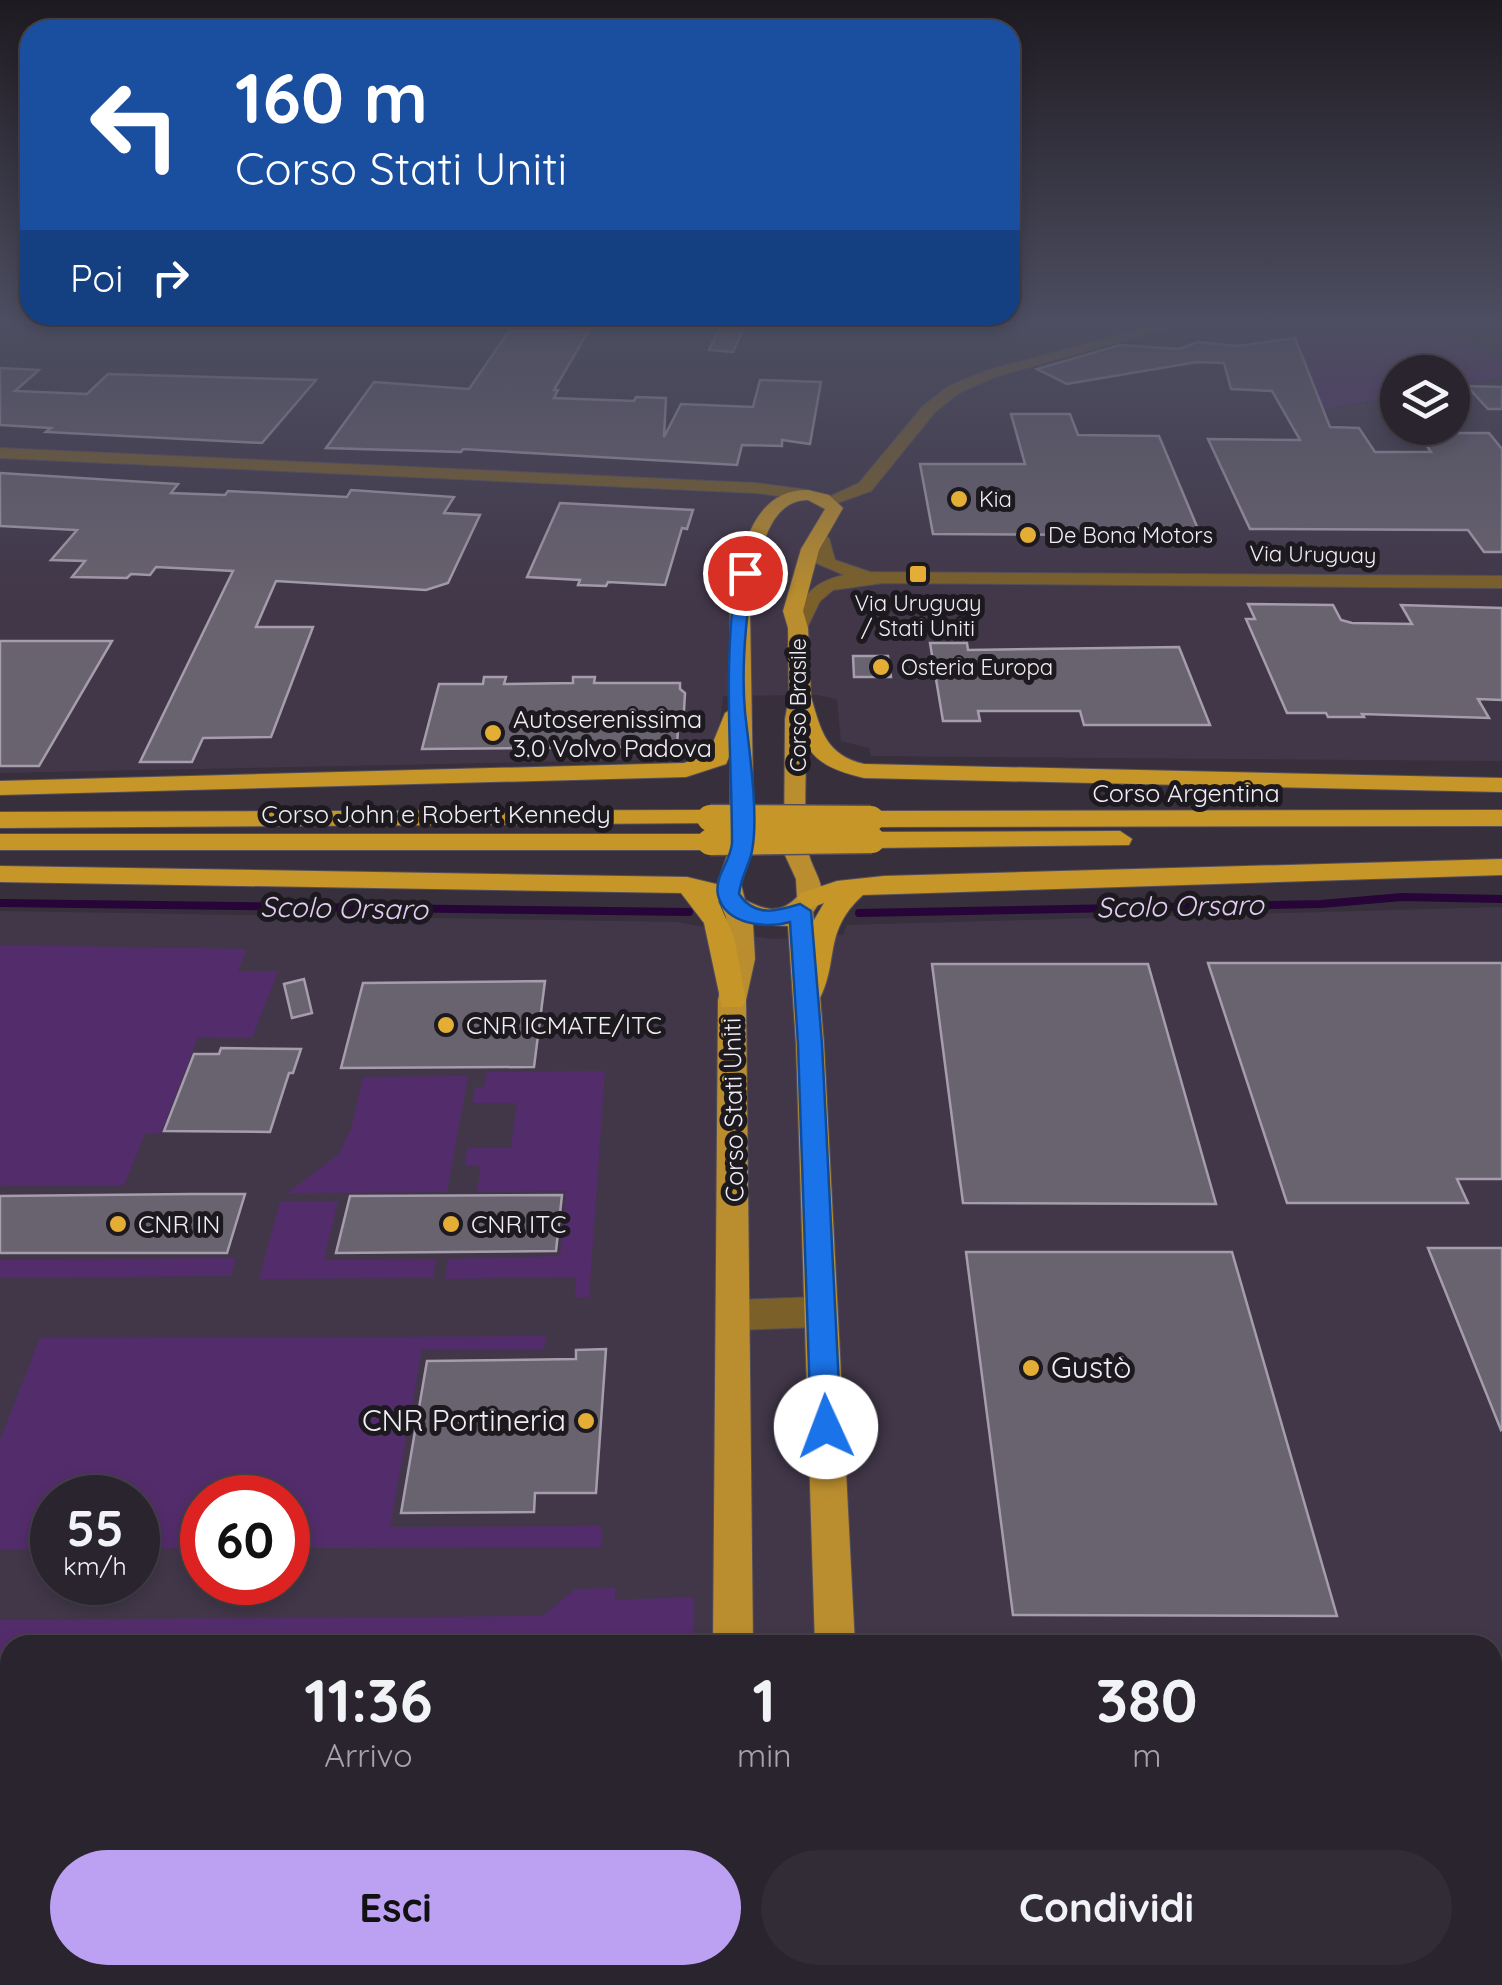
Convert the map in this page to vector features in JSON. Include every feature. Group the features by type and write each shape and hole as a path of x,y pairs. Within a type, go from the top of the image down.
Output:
{"highway":[{"path":"800,697 807,732 820,753 846,768 864,771 1502,786"},
{"path":"0,788 686,770 718,758 736,712"},
{"name":"Corso Argentina","path":"871,829 1502,818"},
{"name":"Corso John e Robert Kennedy","path":"0,820 710,830"},
{"name":"Corso Argentina","path":"871,829 1502,837"},
{"name":"Corso John e Robert Kennedy","path":"0,842 871,829"},
{"path":"806,896 857,887 1502,868"},
{"path":"0,874 687,885 733,901"},
{"path":"687,885 711,906 722,928 723,969 732,1000"},
{"path":"807,997 817,975 822,923 831,908 857,887"}],"main road":[{"path":"736,712 739,610 745,573 769,512 783,500 828,498"},
{"name":"Corso Brasile","path":"806,896 796,852 796,719 800,697 798,628 793,610 810,549 820,538 834,508 828,498"},
{"name":"Corso Stati Uniti","path":"734,1635 732,1000 740,972 742,926 733,901 731,873 742,852 742,736 736,712"},
{"path":"733,901 756,917 773,920 806,896"},
{"path":"806,896 807,997 836,1635"}],"street":[{"path":"0,453 794,491 828,498 865,487 925,415"},
{"path":"719,489 749,496 769,512"},
{"name":"Via Uruguay","path":"820,538 822,556 834,568 883,577"},
{"name":"Via Uruguay","path":"798,628 809,601 822,588 848,580 883,577 1502,582"},
{"path":"734,1314 821,1312"}],"shaded area":[{"path":"0,415 1380,415 1380,445 1470,445 1470,415 1502,415 1502,761 871,756 869,748 841,741 837,699 817,695 723,696 718,736 682,759 0,773"},
{"path":"1502,907 1502,1635 0,1635 0,911 677,922 770,939 843,935 847,925"},
{"path":"0,945 247,949 238,971 278,971 252,1038 198,1037 161,1133 145,1134 124,1185 0,1186"},
{"path":"605,1071 589,1297 575,1298 576,1277 445,1279 448,1259 560,1256 566,1191 477,1192 481,1166 465,1165 467,1148 511,1148 517,1103 473,1103 475,1087 484,1087 487,1072"},
{"path":"468,1076 447,1192 287,1193 339,1154 351,1129 363,1077"},
{"path":"280,1201 338,1201 324,1260 436,1259 433,1278 259,1279"},
{"path":"236,1258 231,1276 0,1278 0,1260"},
{"path":"546,1336 544,1349 422,1349 390,1527 602,1526 601,1547 310,1548 310,1475 180,1475 180,1548 160,1549 160,1475 30,1475 30,1549 0,1549 0,1440 40,1338"},
{"path":"615,1588 615,1600 694,1597 693,1635 0,1635 0,1620 543,1616 575,1589"}],"building":[{"path":"0,415 286,415 262,443 46,432 51,428 0,425"},
{"path":"350,415 665,415 664,437 676,415 815,415 810,444 782,440 782,446 742,445 737,465 463,449 461,452 326,448"},
{"path":"1011,415 1070,415 1078,435 1159,436 1198,529 1117,528 1120,535 933,534 920,464 1025,464"},
{"path":"1286,415 1325,415 1330,427 1359,428 1375,452 1431,452 1426,445 1470,445 1470,433 1489,433 1502,449 1502,552 1484,552 1468,530 1250,529 1208,439 1300,440"},
{"path":"0,473 178,484 171,493 225,495 228,491 347,497 351,490 454,497 444,513 480,515 448,583 426,590 276,581 256,627 313,627 271,737 203,738 192,762 140,762 233,571 156,567 150,575 131,574 127,578 72,577 85,561 51,560 77,530 0,526"},
{"path":"560,503 693,510 687,529 682,528 665,585 578,585 580,580 527,577"},
{"path":"1248,604 1333,605 1341,620 1352,623 1412,624 1401,605 1502,608 1502,700 1478,699 1489,718 1287,713 1246,619 1255,619"},
{"path":"0,641 112,641 39,766 0,766"},
{"path":"930,643 967,643 968,650 1179,647 1210,725 1084,725 1080,711 978,711 980,721 943,721"},
{"path":"853,656 888,656 891,677 854,677"},
{"path":"484,677 506,677 504,684 573,683 573,677 595,677 594,683 680,683 685,693 683,728 678,728 677,747 422,749 439,684 483,684"},
{"path":"1208,963 1502,963 1502,1179 1457,1179 1468,1203 1287,1203"},
{"path":"932,964 1148,964 1216,1204 963,1203"},
{"path":"304,979 312,1013 292,1018 284,984"},
{"name":"CNR ICMATE/ITC","path":"545,981 534,1067 341,1068 363,983"},
{"path":"221,1048 301,1049 270,1132 164,1131 194,1054 219,1054"},
{"name":"CNR IN","path":"245,1194 227,1253 0,1253 0,1196"},
{"name":"CNR ITC","path":"562,1195 556,1251 336,1253 350,1196"},
{"path":"1428,1248 1502,1248 1501,1430"},
{"path":"966,1252 1232,1252 1337,1616 1013,1615"},
{"path":"606,1349 596,1493 535,1493 534,1512 401,1513 427,1361 576,1359 576,1350"}],"waterway":[{"name":"Scolo Orsaro","path":"859,913 1321,904 1402,897 1502,899"},
{"name":"Scolo Orsaro","path":"0,903 689,912"}],"place":[{"name":"Kia","path":"959,499"},
{"name":"De Bona Motors","path":"1028,535"},
{"name":"Via Uruguay / Stati Uniti","path":"918,574"},
{"name":"Osteria Europa","path":"881,667"},
{"name":"Autoserenissima 3.0 Volvo Padova","path":"493,733"},
{"name":"CNR ICMATE/ITC","path":"446,1025"},
{"name":"CNR IN","path":"118,1224"},
{"name":"CNR ITC","path":"451,1224"},
{"name":"Gustò","path":"1031,1368"},
{"name":"CNR Portineria","path":"586,1421"}],"route":[{"path":"745,573 739,610 736,712 742,736 742,852 731,873 728,895 737,907 756,917 773,920 800,911 810,1044 826,1427"}]}
